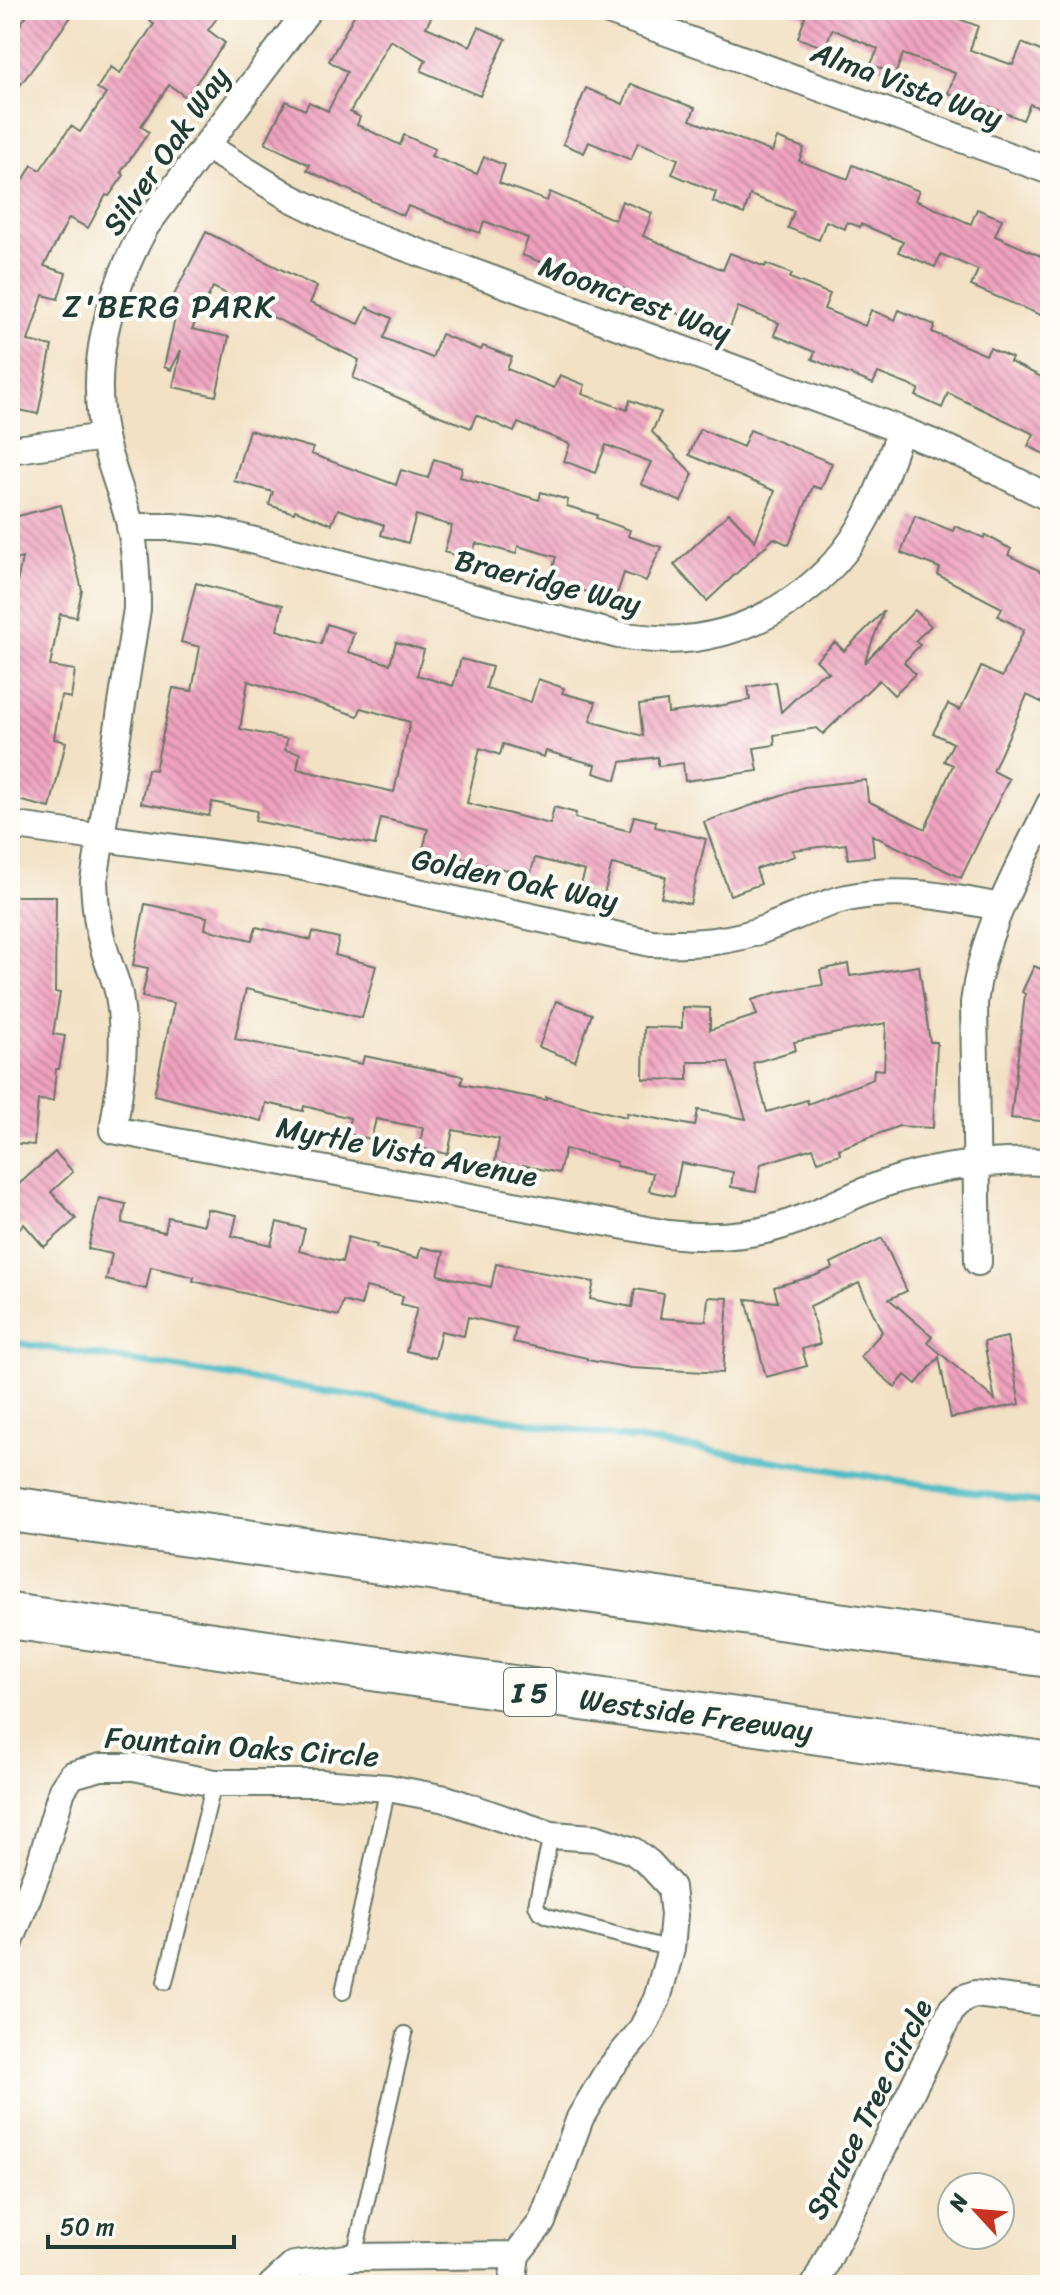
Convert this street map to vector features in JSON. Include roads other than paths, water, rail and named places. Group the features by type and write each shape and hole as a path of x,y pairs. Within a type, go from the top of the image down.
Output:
{"highway":[{"path":"10,1509 1050,1655"},
{"name":"Westside Freeway","path":"10,1616 1050,1765"}],"street":[{"name":"Silver Oak Way","path":"100,837 137,609 137,570 130,527 104,437 99,394 101,349 110,304 124,267 145,227 308,10"},
{"name":"Alma Vista Way","path":"606,10 1050,171"},
{"name":"Mooncrest Way","path":"206,146 289,197 350,227 901,430 968,457 1050,498"},
{"name":"Braeridge Way","path":"130,527 220,532 618,635 649,640 686,639 725,632 762,618 800,595 827,572 867,517 901,430"},
{"path":"10,450 104,437"},
{"path":"978,1262 974,1003 978,972 988,934 1050,804"},
{"name":"Golden Oak Way","path":"10,825 333,872 651,943 697,944 735,939 834,902 892,892 933,894 1000,907"},
{"name":"Myrtle Vista Avenue","path":"100,837 94,881 95,910 118,992 124,1034 123,1072 113,1130 637,1228 700,1237 732,1236 771,1229 887,1182 942,1168 976,1163 1050,1162"},
{"name":"Fountain Oaks Circle","path":"14,1926 62,1790 72,1775 101,1767 134,1767 214,1783 320,1783 388,1788 446,1799 551,1835 595,1838 633,1851 671,1887 674,1915 671,1949 657,1999 641,2031 608,2071 580,2118 542,2222 516,2255"},
{"name":"Spruce Tree Circle","path":"815,2285 952,2009 964,1998 975,1994 1050,2003"},
{"path":"272,2285 294,2265 354,2257 516,2255 512,2285"}],"lane":[{"path":"165,1982 214,1783"},
{"path":"343,1992 388,1788"},
{"path":"551,1835 536,1905 539,1911 547,1916 671,1949"},
{"path":"354,2257 405,2034"}],"waterway":[{"path":"10,1342 1050,1504"}],"district":[{"name":"Z'BERG PARK","path":"169,306"}]}
